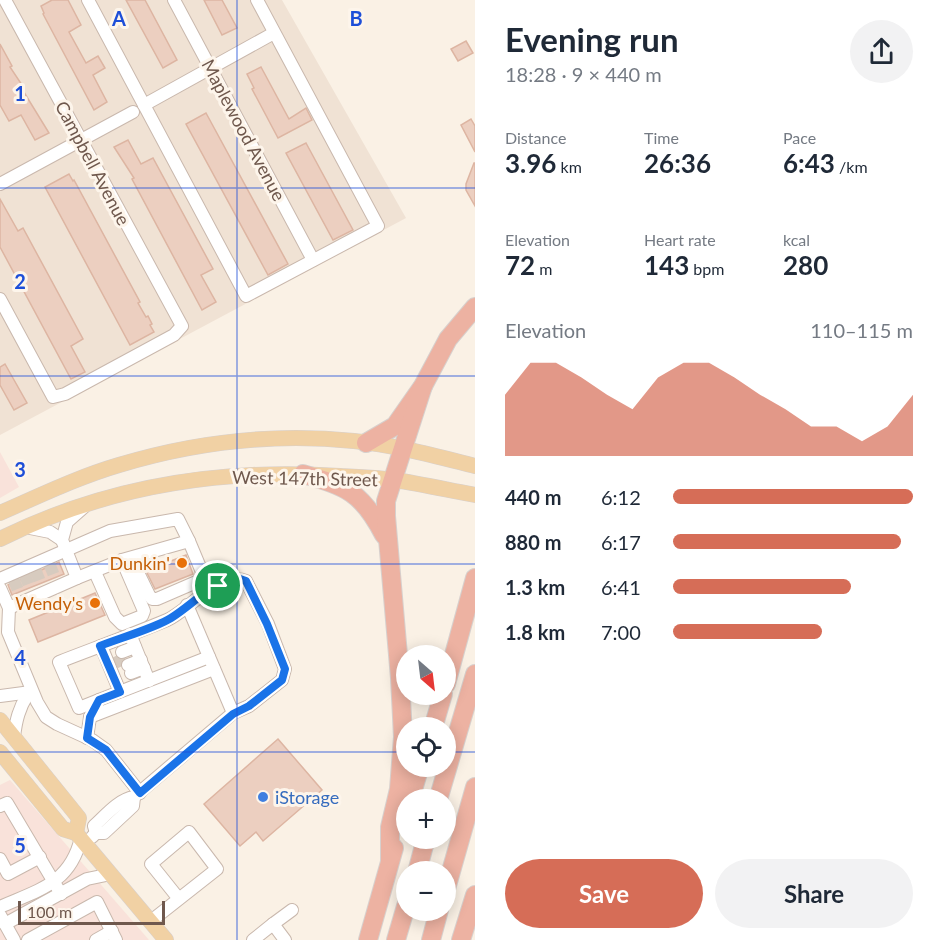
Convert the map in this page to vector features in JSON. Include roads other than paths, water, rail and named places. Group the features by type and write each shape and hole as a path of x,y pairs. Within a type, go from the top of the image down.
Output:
{"highway":[{"path":"366,443 395,426 423,386 448,339 475,307"},
{"path":"390,860 390,827 399,789 403,737 400,678 387,542 386,501 423,386"},
{"path":"303,474 344,487 354,493 368,508 387,542"},
{"path":"456,647 475,578"},
{"path":"441,789 475,674"},
{"path":"454,861 475,788"},
{"path":"368,940 396,841"},
{"path":"461,940 475,895"},
{"path":"396,940 402,921"},
{"path":"431,940 436,921"},
{"path":"469,940 475,923"}],"main road":[{"name":"West 147th Street","path":"0,513 118,465 178,450 252,439 301,438 366,443 403,448 475,466"},
{"name":"West 147th Street","path":"0,539 58,512 89,503 139,490 235,476 303,474 393,479 475,495"},
{"path":"0,720 79,818 85,837 111,874 166,940"},
{"path":"0,752 63,829 85,837"}],"street":[{"name":"Campbell Avenue","path":"0,299 53,397 65,394 174,334 182,326 5,0"},
{"path":"88,0 246,296 378,226 256,0"},
{"name":"Maplewood Avenue","path":"174,0 313,260"},
{"path":"144,105 274,33"},
{"path":"0,184 133,112"},
{"path":"64,546 67,522 89,503"},
{"path":"20,572 48,561 64,546 110,531 178,519 202,572 202,577 201,580 157,599 152,599 127,559"},
{"path":"24,527 50,532 64,546 77,578"},
{"path":"9,608 32,593 57,582 77,578 127,559 189,541"},
{"path":"95,572 115,617 122,624 142,616 144,611 127,559"},
{"path":"14,940 2,919 58,888 85,837 104,833 133,806 137,795 233,714 249,706 282,680 285,669 246,581 231,580 200,595 137,650 116,663 90,717 87,738"},
{"path":"0,588 9,608 8,632 30,693 46,717 106,750 137,795"},
{"path":"187,605 233,714"},
{"path":"116,663 137,650"},
{"path":"116,663 137,650"},
{"path":"137,650 149,681"},
{"path":"99,700 79,708 59,662 116,663 149,681 211,663"},
{"path":"90,717 211,663"},
{"path":"0,696 30,693"},
{"path":"14,737 20,707 30,693"},
{"path":"0,806 7,803 58,888"},
{"path":"151,921 218,869 189,832 151,864 179,899"},
{"path":"0,859 8,874 40,857"},
{"path":"0,907 87,879 111,874"},
{"path":"28,940 97,902 114,936 96,940"},
{"path":"253,940 292,910"},
{"path":"273,924 285,940"}],"tunnel":[{"path":"49,563 55,578"},
{"path":"35,569 41,584"},
{"path":"24,573 30,588"},
{"path":"13,578 19,593"},
{"path":"115,663 125,658"}],"place":[{"name":"Dunkin'","path":"182,563"},
{"name":"Wendy's","path":"95,603"},
{"name":"iStorage","path":"263,797"}]}
